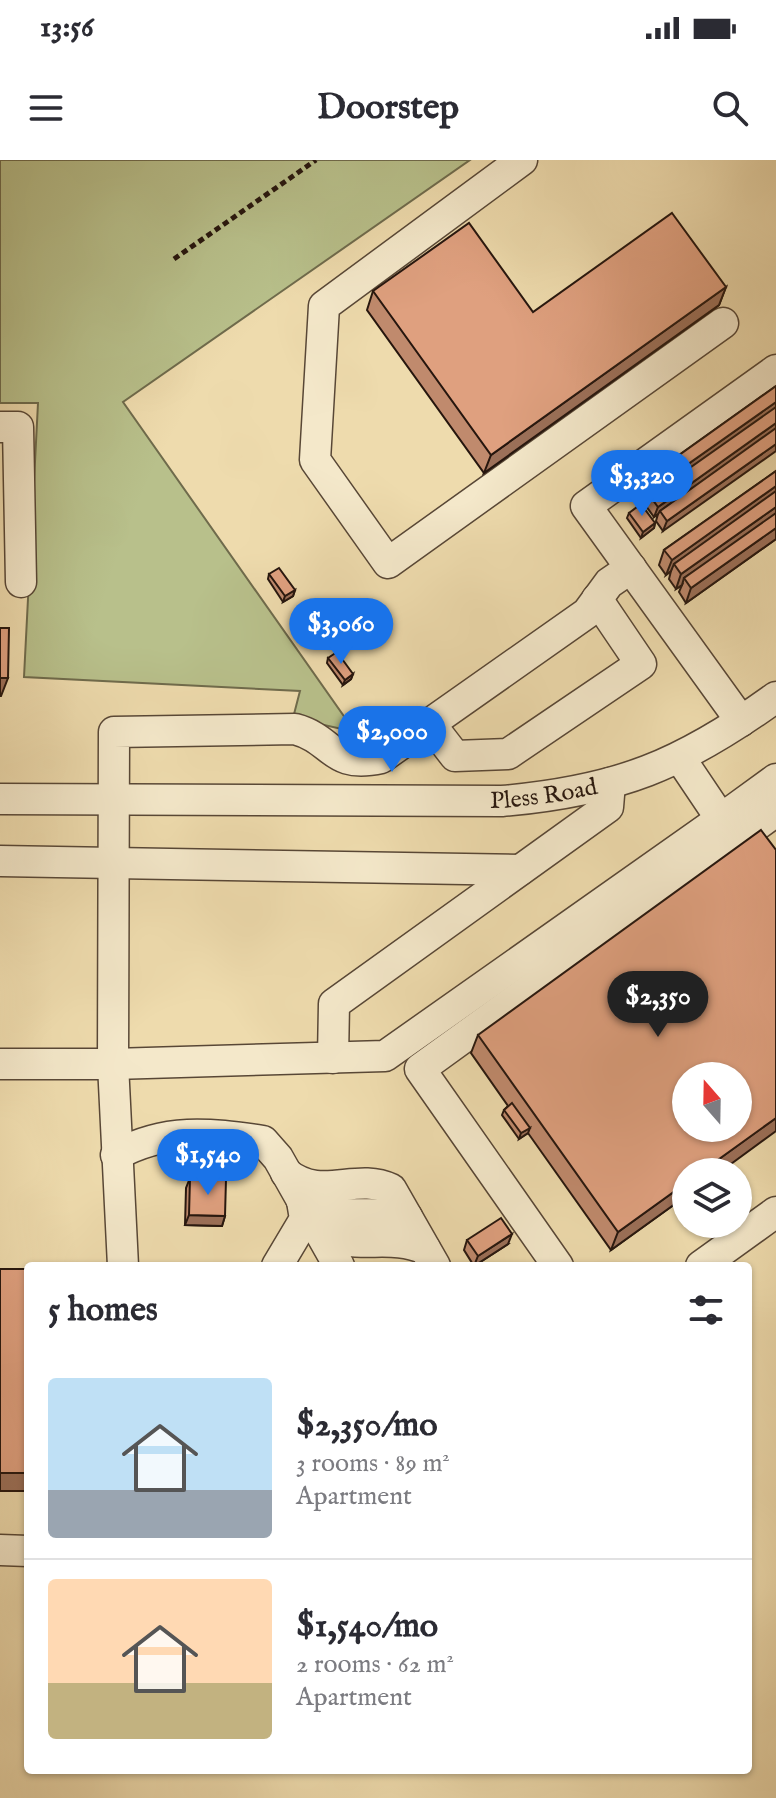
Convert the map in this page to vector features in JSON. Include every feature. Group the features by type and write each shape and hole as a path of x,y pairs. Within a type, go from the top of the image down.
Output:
{"street":[{"path":"522,160 324,306 315,460 388,563 723,323"},
{"path":"741,721 586,506 776,370"},
{"path":"0,427 18,427 21,582"},
{"path":"123,1262 113,1064 114,732 295,729 311,733 334,755 366,762 381,758 587,613 609,583 631,568"},
{"path":"431,725 455,756 508,754 641,664 597,599"},
{"name":"Pless Road","path":"0,799 502,801 610,783 660,769 776,697"},
{"path":"680,758 721,819"},
{"path":"0,1064 385,1056 776,779"},
{"path":"333,1058 334,1004 608,807 610,783"},
{"path":"555,1262 420,1069 776,811"},
{"path":"0,861 520,870"},
{"path":"116,1155 144,1140 177,1134 263,1141 302,1201 332,1262"},
{"path":"286,1173 312,1188 379,1183 391,1189 430,1258"},
{"path":"302,1201 336,1216 407,1217"},
{"path":"279,1262 305,1219 302,1201"},
{"path":"707,1262 776,1212"},
{"path":"318,1230 335,1241 353,1243 396,1239 430,1258"},
{"path":"0,1550 24,1551"}],"path":[{"path":"174,259 316,160"}],"green space":[{"path":"0,160 470,160 123,402 355,732 293,718 300,691 24,677 38,403 0,403"}],"building":[{"path":"672,213 726,287 491,455 373,291 469,223 533,312"},
{"path":"776,386 776,402 647,493 640,483"},
{"path":"776,407 776,423 658,507 650,496"},
{"path":"776,428 776,444 667,521 660,511"},
{"path":"776,471 776,486 672,560 664,550"},
{"path":"776,491 776,507 681,574 674,564"},
{"path":"641,504 655,523 643,532 629,513"},
{"path":"776,513 776,528 691,588 684,578"},
{"path":"279,568 295,590 285,596 269,574"},
{"path":"306,608 322,631 313,637 297,614"},
{"path":"0,628 9,628 8,678 0,678"},
{"path":"337,652 353,674 345,680 328,658"},
{"path":"761,830 776,850 776,1118 752,1135 752,1062 672,1062 672,1142 743,1142 720,1158 672,1158 672,1193 618,1232 478,1035"},
{"path":"512,1103 530,1128 521,1133 504,1110"},
{"path":"190,1178 226,1179 225,1216 189,1215"},
{"path":"501,1218 512,1234 478,1256 467,1240"},
{"path":"0,1269 24,1269 24,1473 0,1473"}]}
